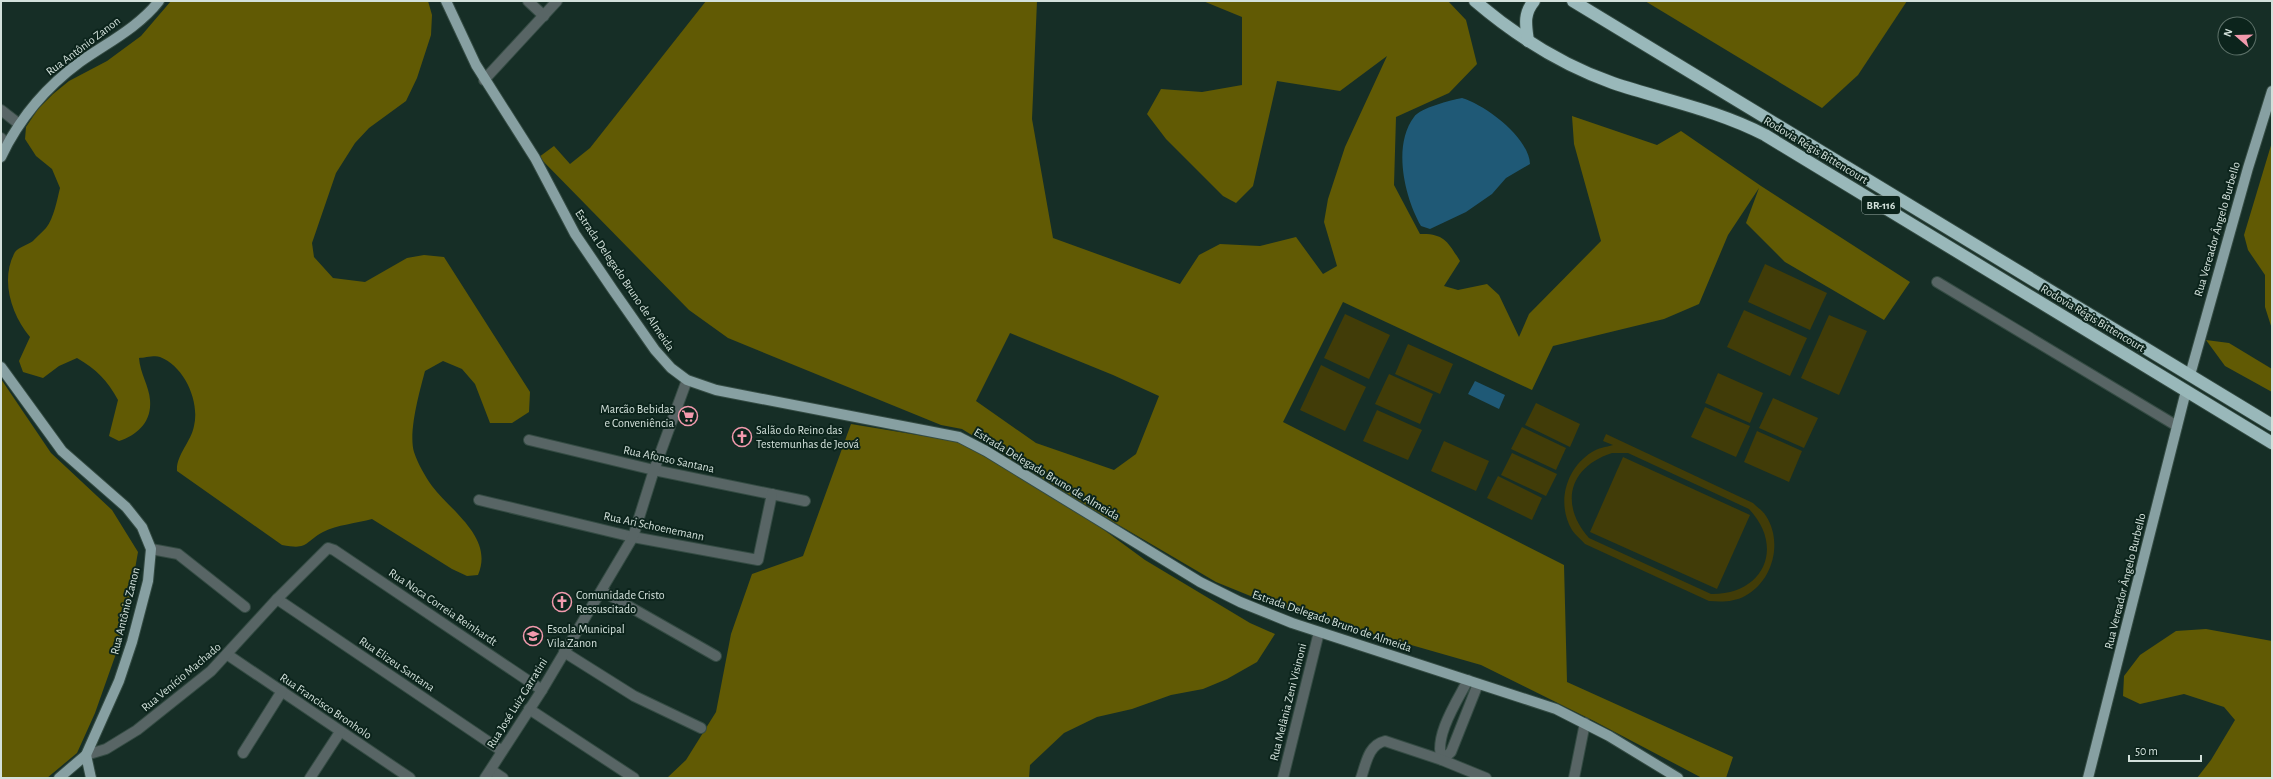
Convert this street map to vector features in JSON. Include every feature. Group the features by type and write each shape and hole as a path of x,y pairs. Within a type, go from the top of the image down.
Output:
{"highway":[{"name":"Rodovia Régis Bittencourt","path":"1475,1 1528,41 1569,64 1599,77 1715,113 1759,132 2272,443"},
{"path":"1528,41 1526,17 1528,8 1534,1"},
{"name":"Rodovia Régis Bittencourt","path":"1573,1 2272,425"}],"main road":[{"name":"Rua Antônio Zanon","path":"1,157 4,141 40,97 79,63 148,16 159,1"},
{"name":"Estrada Delegado Bruno de Almeida","path":"446,1 484,80 534,158 584,247 662,359 687,380 716,390 959,437 986,451 1217,591 1266,614 1556,709 1585,723 1678,778"},
{"name":"Rua Vereador Ângelo Burbello","path":"2190,375 2248,168 2272,91"},
{"name":"Rua Antônio Zanon","path":"1,367 62,451 126,507 142,527 151,549 148,581 132,642 119,681 86,755 59,778"},
{"name":"Rua Vereador Ângelo Burbello","path":"2088,778 2186,391"},
{"path":"86,755 91,778"}],"street":[{"path":"528,1 544,16"},
{"path":"484,80 557,1"},
{"path":"1,110 19,124"},
{"path":"1937,282 2177,426"},
{"name":"Rua José Luiz Garratini","path":"488,774 542,690 633,537 654,470 687,380"},
{"name":"Rua Afonso Santana","path":"528,440 654,470 805,501"},
{"name":"Rua Ari Schoenemann","path":"479,500 633,537 758,560 772,494"},
{"name":"Rua Venício Machado","path":"86,755 106,749 137,730 211,671 228,655 277,599 328,548"},
{"name":"Rua Noca Correia Reinhardt","path":"328,548 341,554 542,690"},
{"path":"151,549 178,554 245,607"},
{"path":"602,591 716,656"},
{"name":"Rua Elizeu Santana","path":"277,599 502,751"},
{"name":"Rua Melânia Zeni Visinoni","path":"1283,778 1319,632"},
{"path":"564,652 634,696 701,728"},
{"name":"Rua Francisco Bronholo","path":"228,655 340,732 396,774 410,778"},
{"path":"1442,760 1439,751 1448,718 1468,680"},
{"path":"1442,760 1451,752 1478,684"},
{"path":"243,753 282,691"},
{"path":"529,709 634,778"},
{"path":"1574,778 1585,723"},
{"path":"310,778 340,732"},
{"path":"1361,778 1372,748 1378,742 1385,741 1442,760 1486,778"},
{"path":"488,774 503,778"}],"shaded area":[{"path":"171,1 428,1 432,15 431,35 417,78 406,101 369,128 355,143 336,173 312,243 314,257 333,278 365,282 407,258 424,255 444,257 530,392 529,412 512,423 490,423 475,384 462,369 443,361 425,371 412,434 414,452 422,470 432,486 460,516 476,537 480,549 481,562 478,575 467,576 452,569 372,519 323,532 302,546 297,547 282,545 177,471 179,459 190,438 194,426 195,406 183,376 169,362 158,356 139,358 150,400 149,415 137,431 119,441 109,436 118,400 106,381 90,367 77,358 59,366 43,378 23,372 19,361 30,337 23,328 13,307 8,285 8,273 15,252 33,241 49,224 55,209 60,188 52,169 36,156 25,139 26,127 38,109 53,94 69,81 107,61 141,36"},
{"path":"706,1 1037,1 1032,119 1053,238 1180,284 1199,255 1220,244 1260,246 1296,237 1323,274 1337,266 1324,222 1328,199 1345,147 1387,56 1340,91 1277,81 1253,186 1236,203 1223,196 1166,139 1147,114 1161,89 1202,92 1242,85 1242,17 1203,1 1448,1 1466,20 1477,64 1449,93 1396,117 1394,185 1420,234 1435,235 1440,237 1448,244 1460,261 1444,286 1458,290 1487,284 1499,295 1519,337 1529,314 1601,241 1574,144 1572,116 1657,145 1681,131 1761,186 1910,282 1884,320 1785,262 1746,223 1759,188 1728,235 1699,304 1664,319 1553,346 1532,390 1343,302 1283,422 1564,565 1567,682 1733,757 1726,778 1702,778 1594,721 1481,665 1275,606 1216,582 1117,524 962,429 941,425 728,338 689,310 539,157 554,146 570,164 590,148","holes":["1010,333 1113,375 1159,396 1136,454 1114,470 1036,443 976,401"]},
{"path":"1645,1 1907,1 1858,75 1822,108"},
{"path":"2272,142 2272,329 2265,307 2265,275 2248,250 2244,235"},
{"path":"1765,264 1827,293 1810,330 1748,302"},
{"path":"1744,310 1807,338 1790,376 1727,347"},
{"path":"1345,314 1390,335 1369,379 1324,358"},
{"path":"1829,315 1867,331 1839,395 1801,378"},
{"path":"2206,340 2229,343 2272,369 2272,392 2225,366"},
{"path":"1408,344 1453,364 1440,394 1395,374"},
{"path":"1321,365 1366,387 1345,431 1300,410"},
{"path":"1718,373 1763,393 1750,423 1705,403"},
{"path":"1389,374 1433,394 1420,424 1375,404"},
{"path":"1,379 51,453 112,510 138,552 124,631 95,713 77,753 47,778 1,778"},
{"path":"1773,398 1818,418 1804,448 1759,428"},
{"path":"1536,403 1580,424 1570,447 1525,425"},
{"path":"1705,407 1750,426 1736,457 1691,437"},
{"path":"1377,410 1422,430 1408,460 1363,441"},
{"path":"851,424 960,442 1085,516 1145,560 1250,623 1275,634 1257,662 1227,679 1203,689 1171,695 1132,709 1097,717 1064,733 1030,765 1029,778 667,778 686,760 716,712 731,634 752,574 803,556"},
{"path":"1522,427 1566,448 1556,470 1511,449"},
{"path":"1757,431 1802,451 1789,482 1744,462"},
{"path":"1606,434 1753,503 1762,511 1771,526 1774,537 1774,549 1768,571 1755,589 1745,596 1737,599 1709,601 1585,544 1573,532 1567,520 1564,498 1570,477 1583,459 1594,451 1613,445 1603,441","holes":["1612,453 1628,453 1749,509 1760,524 1766,538 1767,553 1763,566 1756,578 1744,586 1729,592 1711,594 1589,538 1580,525 1574,512 1572,500 1573,488 1578,477 1586,467 1597,459"]},
{"path":"1444,441 1489,461 1476,491 1431,471"},
{"path":"1512,453 1557,474 1546,496 1501,475"},
{"path":"1623,457 1750,515 1717,589 1590,532"},
{"path":"1498,476 1542,498 1532,520 1487,498"},
{"path":"2206,629 2272,641 2272,778 2197,778 2211,760 2235,720 2224,707 2184,694 2140,704 2123,696 2124,676 2140,655 2176,631"}],"water":[{"path":"1462,98 1483,108 1505,124 1522,144 1528,154 1530,164 1506,178 1492,194 1466,212 1430,229 1421,226 1410,201 1406,187 1402,157 1407,129 1414,117 1422,111 1436,105"},
{"path":"1475,381 1505,395 1499,409 1468,394"}],"place":[{"name":"Marcão Bebidas e Conveniência","path":"688,416"},
{"name":"Salão do Reino das Testemunhas de Jeová","path":"742,437"},
{"name":"Comunidade Cristo Ressuscitado","path":"562,602"},
{"name":"Escola Municipal Vila Zanon","path":"533,636"}]}
